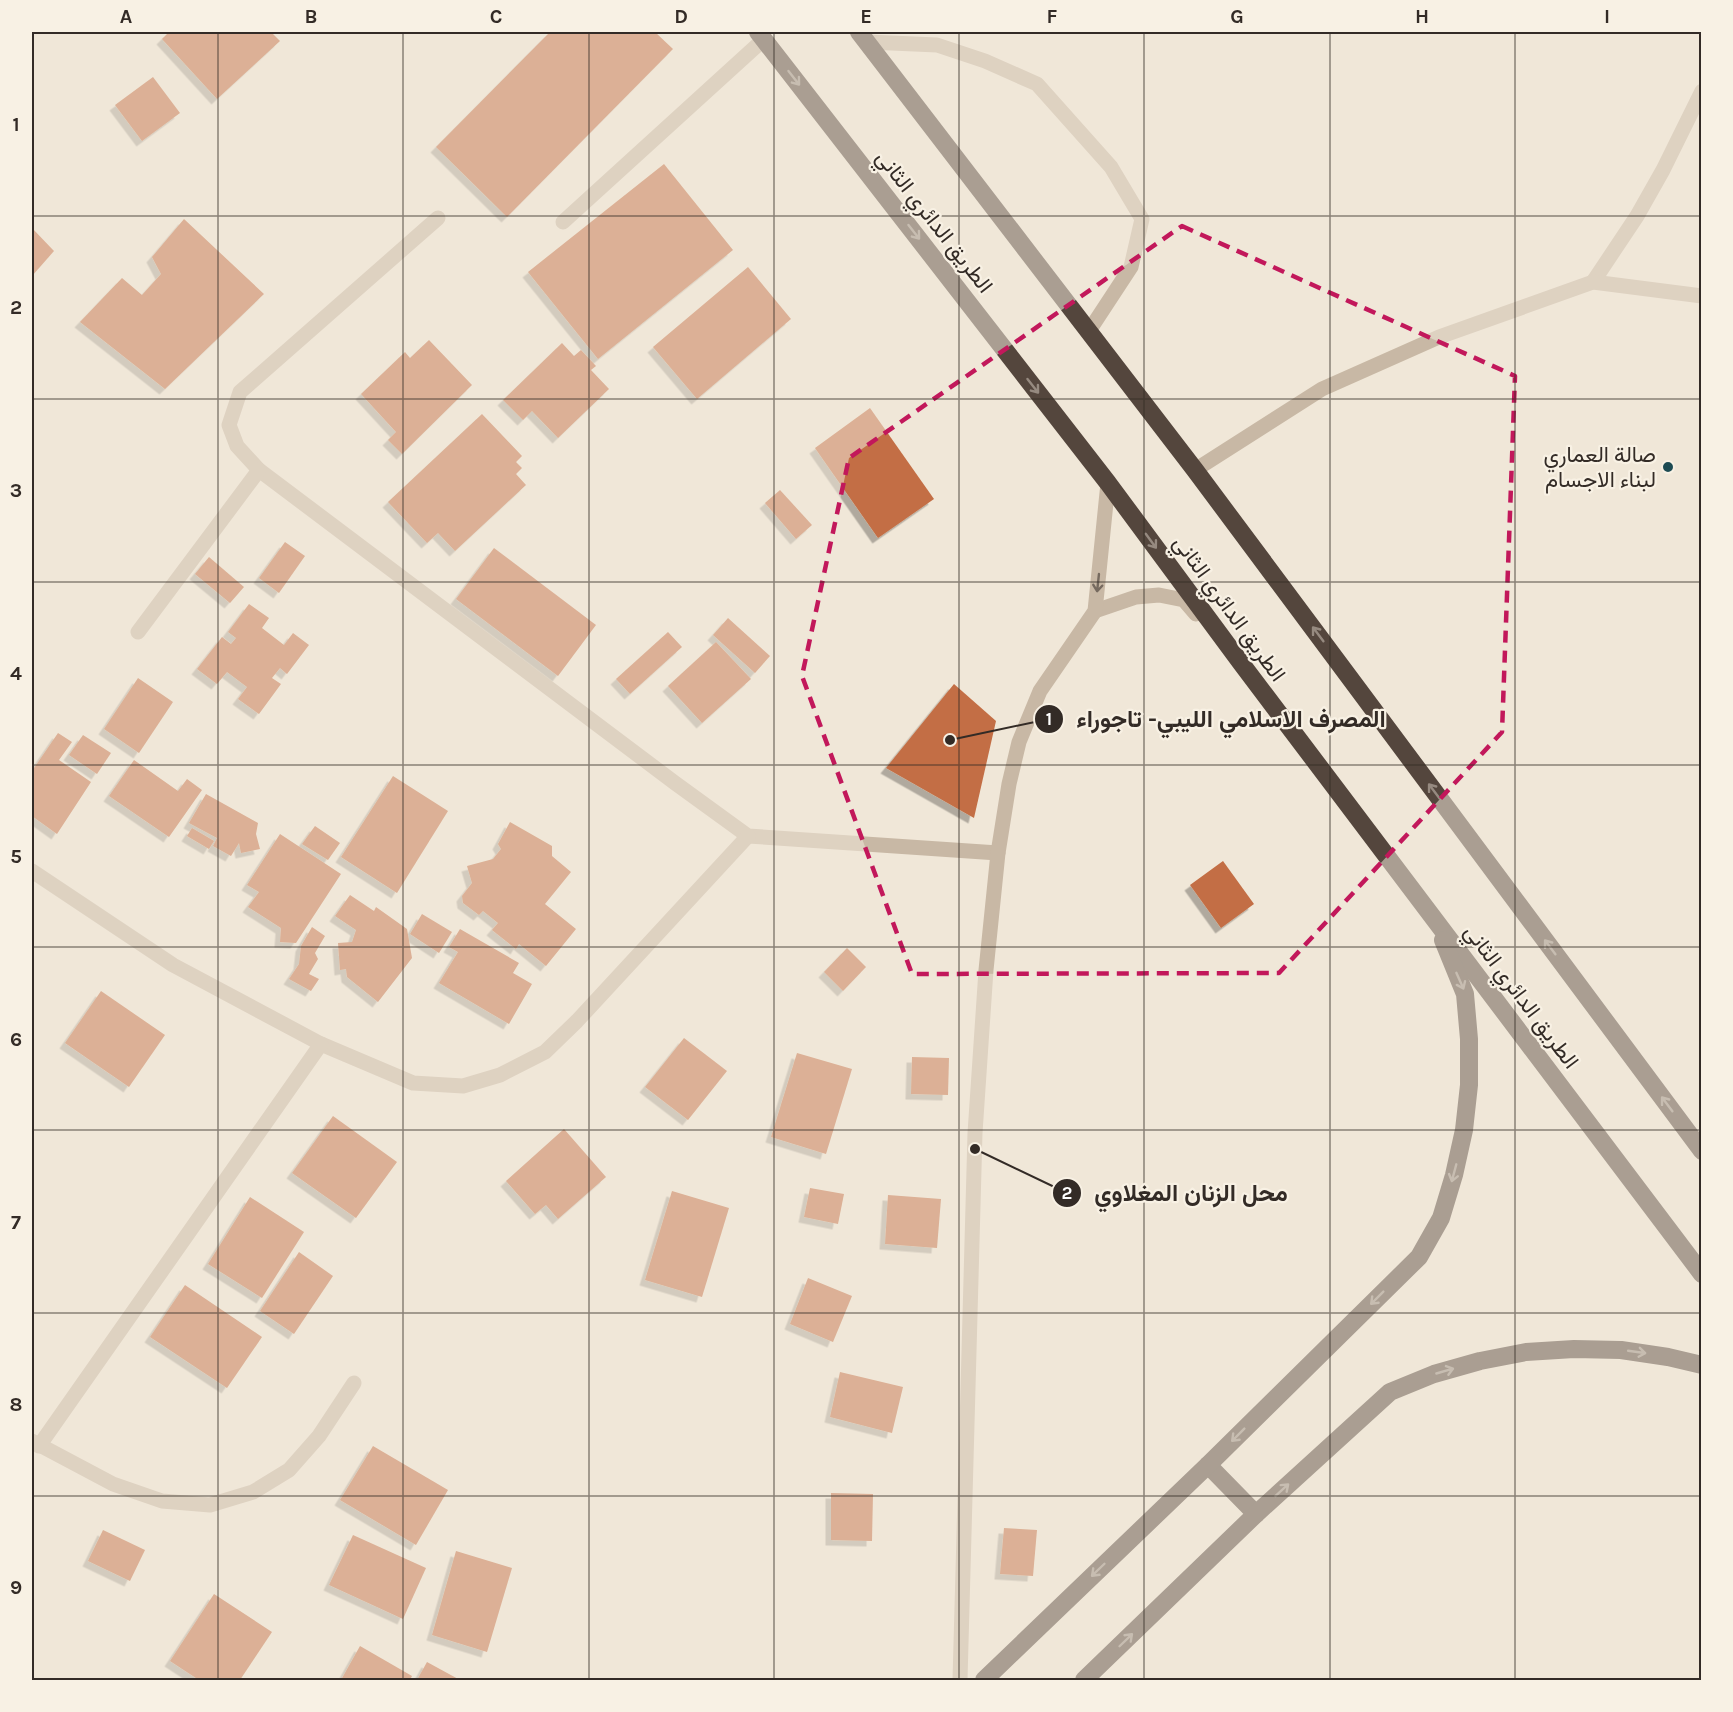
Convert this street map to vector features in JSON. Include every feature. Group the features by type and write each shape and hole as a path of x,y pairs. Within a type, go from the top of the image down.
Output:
{"highway":[{"name":"الطريق الدائري الثاني","path":"761,35 1108,483 1701,1274"},
{"path":"863,37 1195,470 1701,1151"},
{"path":"984,1680 1208,1465 1419,1257 1441,1218 1454,1175 1464,1130 1469,1085 1469,1040 1465,994 1444,946 1440,927"},
{"path":"1084,1680 1256,1514 1390,1392 1434,1374 1480,1361 1526,1352 1574,1349 1621,1350 1668,1356 1701,1365"},
{"path":"1208,1465 1256,1514"}],"street":[{"path":"563,222 761,35"},
{"path":"863,37 937,45 985,61 1036,84 1111,167 1142,219 1131,267 1089,331"},
{"path":"1593,282 1637,216 1663,170 1701,91"},
{"path":"438,218 240,392 229,425 237,446 259,470 748,836 998,853"},
{"path":"1195,470 1322,389 1439,337 1593,282 1701,296"},
{"path":"138,632 259,470"},
{"path":"960,1680 975,1133 986,970 998,853 1009,784 1019,742 1040,691 1095,611 1108,483"},
{"path":"1095,611 1136,597 1158,595 1184,600 1241,663"},
{"path":"32,871 173,965 321,1044 413,1083 463,1086 500,1075 545,1052 577,1021 748,836"},
{"path":"321,1044 35,1444 113,1484 162,1501 210,1505 253,1492 289,1470 319,1436 354,1383"}],"highlighted area":[{"path":"1182,226 1515,376 1502,732 1279,973 912,974 802,676 849,458"}],"building":[{"path":"169,32 271,32 280,41 217,99 162,39"},
{"path":"550,32 655,32 673,49 507,217 436,147"},
{"path":"153,77 180,113 142,141 115,105"},
{"path":"664,164 733,250 598,359 528,272"},
{"path":"184,219 264,294 165,389 80,322 122,278 142,295 161,274 152,257"},
{"path":"32,228 54,251 32,276"},
{"path":"748,267 791,319 697,399 653,347"},
{"path":"429,340 472,385 402,454 388,440 396,432 361,394 405,352 410,358"},
{"path":"562,343 574,356 581,350 596,366 591,370 609,389 558,438 532,411 523,420 503,400"},
{"path":"870,408 934,499 878,538 815,448"},
{"path":"482,414 522,456 516,462 522,468 516,474 526,485 455,551 438,533 427,543 388,502"},
{"path":"780,490 812,525 796,539 765,503"},
{"path":"285,542 305,556 279,593 259,578"},
{"path":"494,548 596,625 558,676 456,599"},
{"path":"209,557 244,587 230,603 195,574"},
{"path":"249,604 269,618 262,628 284,645 293,633 309,645 287,674 280,668 272,678 281,684 259,714 238,699 247,687 227,672 217,684 197,669 222,637 231,644 236,638 228,632"},
{"path":"728,618 770,656 755,673 713,635"},
{"path":"668,632 682,647 630,694 616,679"},
{"path":"716,642 751,679 702,723 668,686"},
{"path":"138,678 173,702 139,753 104,729"},
{"path":"954,684 996,721 974,818 886,768"},
{"path":"58,733 72,742 59,760 91,782 57,834 32,816 32,771"},
{"path":"83,735 111,753 97,774 69,755"},
{"path":"134,760 178,791 187,779 202,790 169,837 109,796"},
{"path":"393,776 448,811 397,893 341,857"},
{"path":"206,794 258,823 256,834 260,849 241,853 239,843 231,856 213,846 217,838 189,823"},
{"path":"510,822 552,846 552,856 571,872 545,904 576,929 546,966 519,944 516,949 492,930 498,923 483,911 479,915 463,903 462,896 472,883 467,866 493,859 501,849 498,844"},
{"path":"315,826 340,843 328,860 302,844"},
{"path":"192,828 214,841 209,849 187,836"},
{"path":"280,834 341,874 296,943 280,942 281,928 248,907 259,892 247,885"},
{"path":"1223,861 1254,904 1221,928 1190,885"},
{"path":"350,895 374,911 376,907 407,929 412,958 378,1002 347,977 346,969 340,970 338,943 352,942 356,930 335,916"},
{"path":"422,914 452,932 439,953 410,934"},
{"path":"312,927 325,936 315,953 318,959 309,974 319,979 311,991 289,979 299,964 301,946"},
{"path":"460,929 519,963 513,973 532,984 509,1024 439,983 458,952 449,947"},
{"path":"847,948 866,967 843,991 824,972"},
{"path":"101,991 165,1035 129,1087 65,1043"},
{"path":"684,1038 727,1071 688,1120 645,1087"},
{"path":"797,1053 852,1069 826,1154 771,1137"},
{"path":"912,1057 949,1058 948,1095 911,1094"},
{"path":"333,1116 397,1162 356,1218 292,1173"},
{"path":"564,1129 606,1177 558,1219 546,1205 535,1214 506,1181"},
{"path":"810,1188 844,1194 838,1224 804,1217"},
{"path":"672,1191 729,1208 702,1297 645,1280"},
{"path":"888,1195 941,1199 937,1248 885,1244"},
{"path":"250,1197 304,1232 262,1298 208,1264"},
{"path":"299,1252 333,1276 294,1334 260,1311"},
{"path":"808,1278 852,1296 833,1342 790,1324"},
{"path":"185,1285 262,1337 227,1388 150,1337"},
{"path":"840,1372 903,1387 892,1433 830,1417"},
{"path":"373,1446 448,1490 416,1545 340,1500"},
{"path":"831,1493 873,1494 872,1541 831,1540"},
{"path":"1004,1528 1037,1530 1033,1576 1000,1574"},
{"path":"103,1530 145,1550 130,1581 88,1561"},
{"path":"353,1535 426,1568 403,1619 329,1585"},
{"path":"456,1551 512,1568 487,1652 432,1635"},
{"path":"214,1594 272,1632 240,1680 199,1680 170,1661"},
{"path":"360,1646 412,1676 410,1680 341,1680"},
{"path":"427,1662 460,1680 417,1680"}],"place":[{"name":"صالة العماري لبناء الاجسام","path":"1668,467"},
{"name":"المصرف الاسلامي الليبي- تاجوراء","path":"950,740"},
{"name":"محل الزنان المغلاوي","path":"975,1149"}]}
